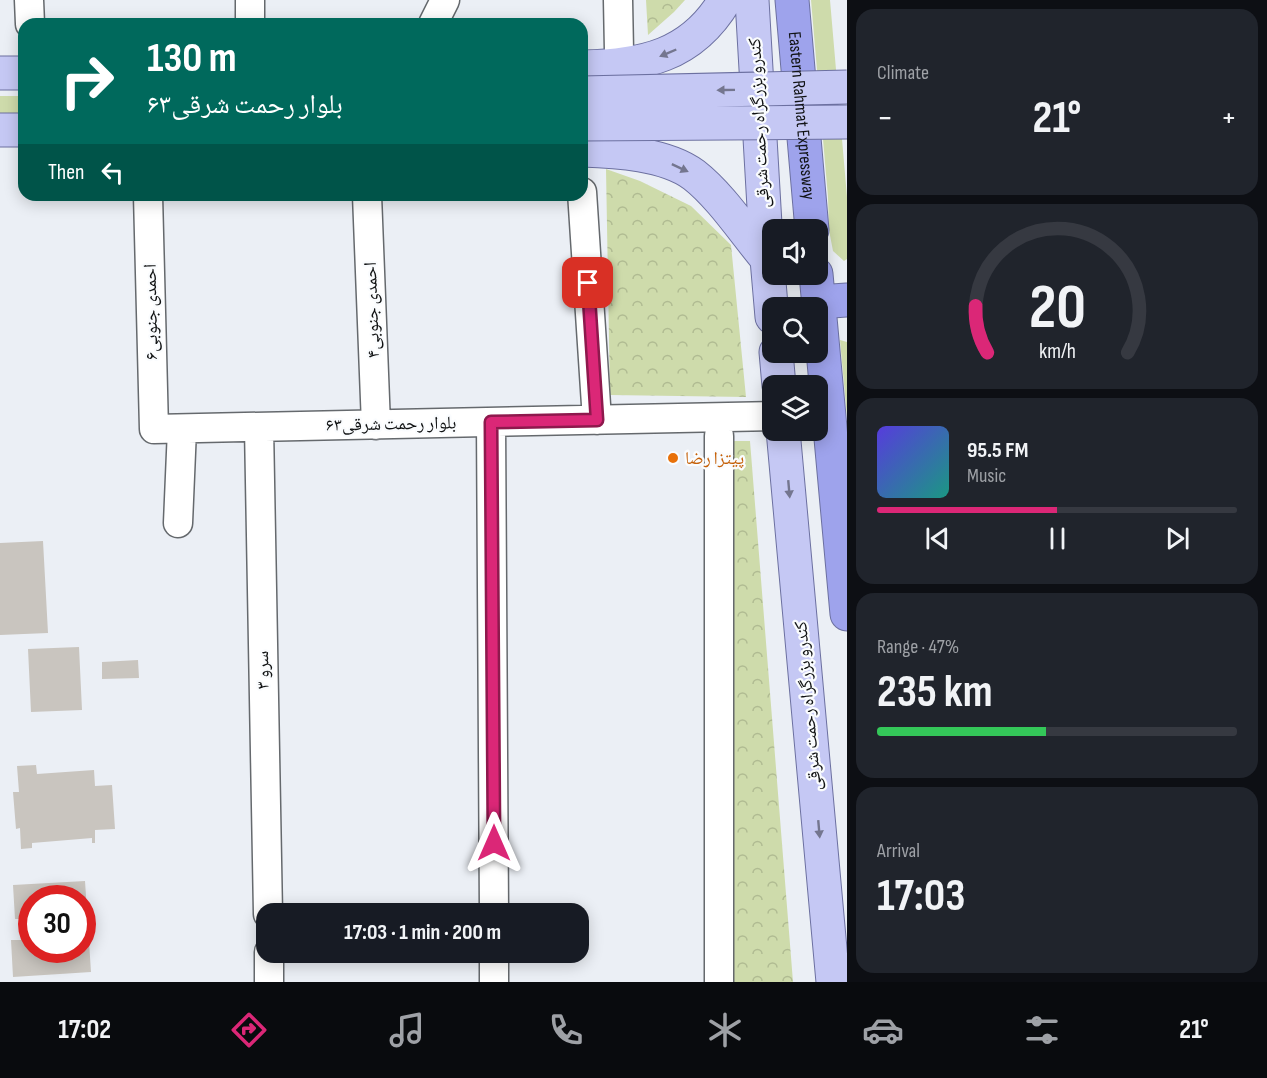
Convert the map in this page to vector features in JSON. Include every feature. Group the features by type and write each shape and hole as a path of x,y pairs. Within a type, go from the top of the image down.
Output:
{"highway":[{"name":"Eastern Rahmat Expressway","path":"792,0 811,219"},
{"path":"827,292 847,614"}],"main road":[{"path":"603,61 653,59 678,48 698,34 725,0"},
{"name":"کندرو بزرگراه رحمت شرقی","path":"752,0 765,219"},
{"path":"603,61 658,85 669,93 674,107 674,122 670,136 651,145 618,151"},
{"path":"0,73 18,73"},
{"path":"588,93 847,87"},
{"path":"588,124 847,122"},
{"path":"588,150 618,151 666,162 693,174 715,195 762,253"},
{"name":"کندرو بزرگراه رحمت شرقی","path":"784,441 833,982"}],"street":[{"path":"29,0 30,18"},
{"path":"250,0 250,18"},
{"path":"436,18 445,0"},
{"path":"603,61 618,0"},
{"name":"احمدی جنوبی۶","path":"149,201 178,524"},
{"name":"احمدی جنوبی۴","path":"367,201 376,424"},
{"path":"583,201 597,420"},
{"name":"بلوار رحمت شرقی۶۳","path":"168,429 762,416"},
{"path":"491,422 494,903"},
{"name":"سرو ۳","path":"259,427 268,903"},
{"path":"719,436 719,982"},
{"path":"269,963 269,982"},
{"path":"494,963 494,982"}],"green space":[{"path":"646,0 685,0 648,35"},
{"path":"811,0 830,0 847,197 847,259 844,261 833,251 829,230"},
{"path":"0,96 18,96 18,115 0,116"},
{"path":"606,169 640,181 691,206 731,245 746,397 610,395"},
{"path":"840,340 847,342 847,417"},
{"path":"724,441 750,441 793,982 732,982"}],"building":[{"path":"43,541 48,633 0,635 0,543"},
{"path":"79,647 82,710 31,712 28,649"},
{"path":"138,660 139,678 102,679 102,662"},
{"path":"36,765 37,774 94,770 95,786 112,785 115,829 95,830 95,843 92,843 92,838 32,843 32,848 21,849 20,828 16,829 13,792 19,792 17,766"},
{"path":"85,881 85,885 18,885 18,919 15,919 13,885"},
{"path":"11,940 18,940 18,963 90,963 91,972 13,977"}],"place":[{"name":"پیتزا رضا","path":"673,458"}],"route":[{"path":"494,843 491,422 597,420 588,283"}]}
